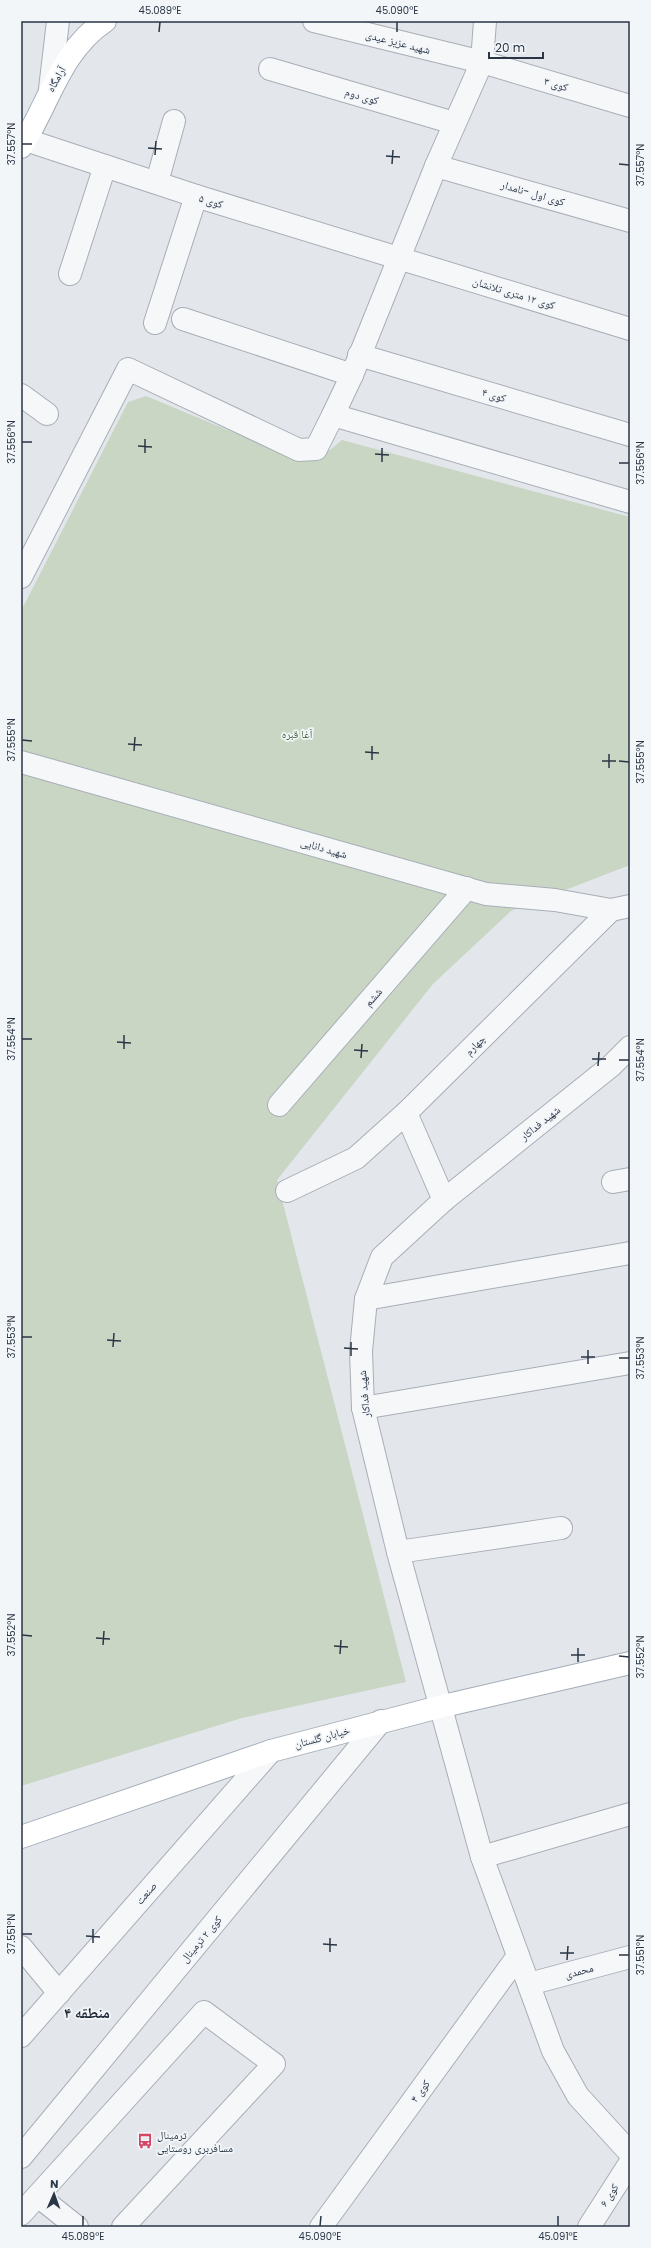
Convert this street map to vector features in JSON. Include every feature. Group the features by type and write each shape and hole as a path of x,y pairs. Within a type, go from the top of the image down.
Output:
{"main road":[{"name":"آرامگاه","path":"24,143 50,89 69,56 92,29 105,21"},
{"name":"خیابان گلستان","path":"21,1837 271,1751 381,1721 630,1663"}],"street":[{"path":"50,89 58,21"},
{"name":"شهید عزیز عیدی","path":"314,21 482,62"},
{"path":"21,577 128,369 299,450 316,449 334,415 454,123 482,62 485,21"},
{"name":"کوی ۳","path":"482,62 630,106"},
{"name":"کوی دوم","path":"270,69 454,123"},
{"path":"157,182 174,121"},
{"name":"کوی ۵","path":"24,143 105,166 196,196 398,258"},
{"path":"70,274 105,166"},
{"name":"کوی اول -نامدار","path":"436,166 630,221"},
{"path":"155,323 196,196"},
{"name":"کوی ۱۲ متری تلانشان","path":"398,258 630,329"},
{"name":"کوی ۴","path":"183,319 355,365 630,434"},
{"path":"21,395 47,414"},
{"path":"334,415 630,502"},
{"name":"شهید دانایی","path":"21,762 486,894 555,900 620,908"},
{"name":"ششم","path":"279,1105 467,888"},
{"name":"چهارم","path":"287,1191 356,1158 406,1113 620,908"},
{"name":"شهید فداکار","path":"630,1048 620,1066 444,1200 382,1257 366,1299 361,1351 363,1408 398,1552 439,1707 482,1856 553,2051 578,2096 630,2153"},
{"path":"406,1113 444,1200"},
{"path":"366,1299 630,1253"},
{"path":"363,1408 630,1363"},
{"path":"398,1552 561,1528"},
{"name":"کوی ۲ ترمینال","path":"21,2157 381,1721"},
{"name":"صنعت","path":"21,2036 271,1751"},
{"path":"482,1856 630,1814"},
{"path":"21,1947 59,1993"},
{"name":"کوی ۴","path":"321,2227 518,1956"},
{"name":"محمدی","path":"529,1984 630,1957"},
{"path":"21,2214 204,2012 274,2064 123,2227"},
{"name":"کوی ۶","path":"588,2227 630,2163"},
{"path":"38,2196 77,2227"}],"green space":[{"name":"آغا قبره","path":"146,396 290,456 319,459 342,440 630,517 630,865 511,911 433,984 277,1180 406,1682 242,1718 21,1786 21,611 128,402"}],"place":[{"name":"ترمینال مسافربری روستایی","path":"145,2141"}],"district":[{"name":"منطقه ۴","path":"87,2012"}]}
